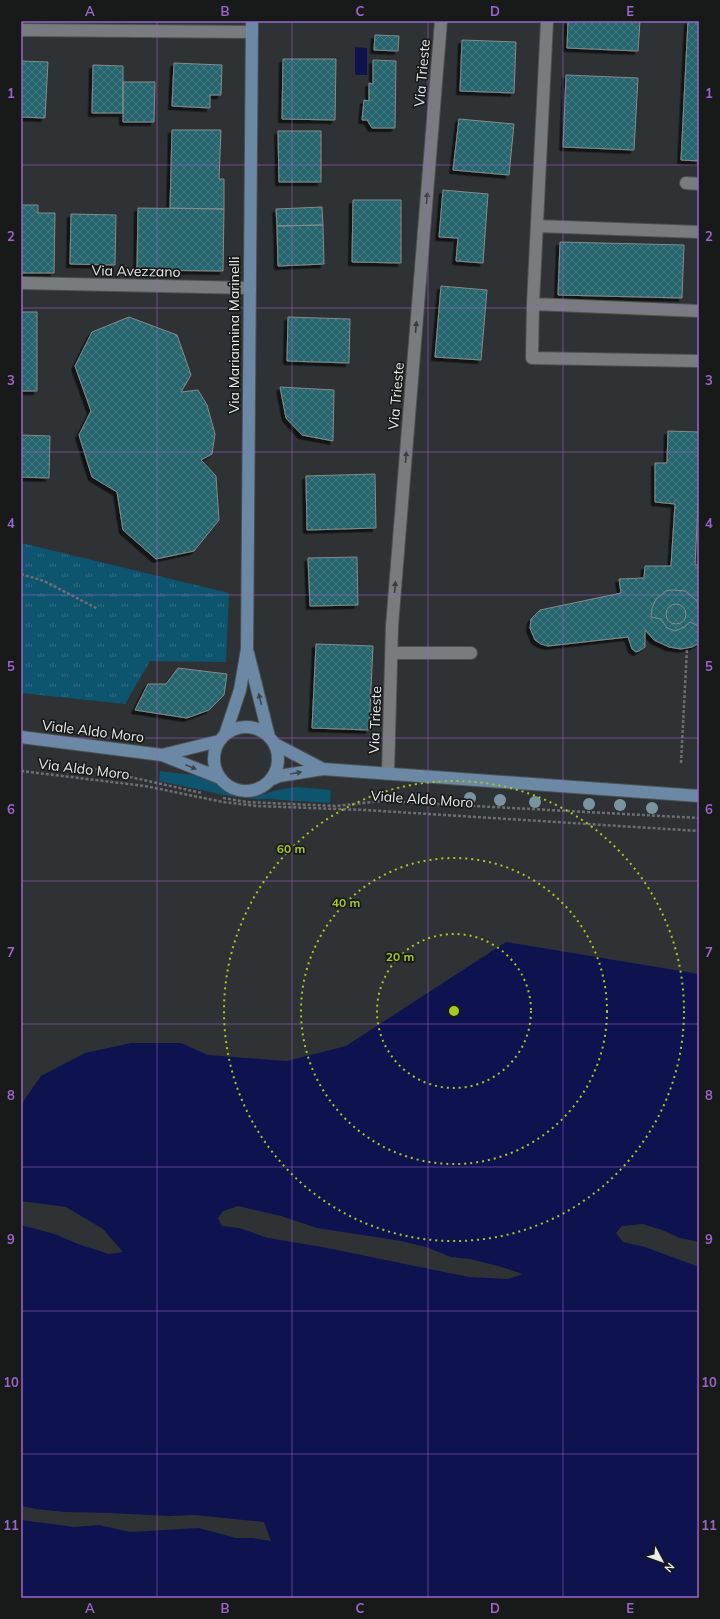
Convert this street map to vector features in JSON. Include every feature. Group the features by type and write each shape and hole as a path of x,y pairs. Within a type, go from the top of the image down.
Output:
{"street":[{"name":"Via Trieste","path":"388,773 392,626 441,21"},
{"path":"547,21 533,304 532,358 699,361"},
{"path":"21,30 252,27"},
{"name":"Via Mariannina Marinelli","path":"222,738 240,690 247,649 252,27"},
{"path":"686,183 699,184"},
{"path":"537,226 699,232"},
{"name":"Via Avezzano","path":"21,284 250,288"},
{"path":"533,304 699,310"},
{"name":"Via Mariannina Marinelli","path":"247,649 272,741"},
{"path":"392,653 471,653"},
{"name":"Viale Aldo Moro","path":"162,755 222,738 233,729 243,727 262,731 272,741 323,769"},
{"name":"Viale Aldo Moro","path":"21,737 162,755 220,778 226,785 235,790 244,792 263,786 270,780 279,776 323,769 699,796"},
{"path":"220,778 215,770 214,760 215,750 222,738"},
{"path":"270,780 276,772 278,763 278,754 272,741"}],"path":[{"path":"21,574 44,581 98,609"},
{"path":"681,763 686,648"},
{"name":"Via Aldo Moro","path":"21,771 145,786"},
{"name":"Viale Aldo Moro","path":"145,786 223,802 257,806 365,810 699,831"},
{"name":"Viale Aldo Moro","path":"381,801 699,818"}],"green space":[{"path":"21,543 229,593 226,662 150,661 125,704 21,693"},
{"path":"160,771 200,776 235,793 248,795 261,795 277,790 296,787 331,790 330,803 229,796 159,781"}],"shaded area":[{"path":"355,47 367,48 367,75 355,75"},
{"path":"506,942 699,974 699,1598 21,1598 21,1160 23,1158 21,1154 21,1108 22,1103 41,1076 85,1053 131,1043 181,1043 208,1055 287,1061 346,1046"}],"pier":[{"path":"21,1201 66,1207 103,1229 123,1252 109,1254 78,1244 55,1234 21,1225"},
{"path":"238,1206 281,1216 317,1228 401,1241 426,1247 451,1257 470,1259 523,1274 508,1279 469,1277 322,1247 268,1238 239,1228 222,1226 218,1218 223,1211"},
{"path":"643,1224 680,1238 699,1242 699,1267 645,1247 623,1242 616,1233 622,1226"},
{"path":"21,1506 65,1512 169,1516 195,1515 264,1522 271,1541 253,1538 236,1538 199,1528 130,1532 99,1525 74,1527 21,1520"}],"building":[{"path":"568,21 640,21 638,51 567,48"},
{"path":"688,21 699,21 699,161 681,160"},
{"path":"375,35 399,36 398,51 374,50"},
{"path":"462,40 516,42 514,93 460,91"},
{"path":"283,59 336,59 335,120 282,119"},
{"path":"373,60 396,61 395,128 372,128 367,120 362,120 364,100 369,101 369,83 373,84"},
{"path":"21,61 48,62 45,118 21,117"},
{"path":"174,63 222,65 221,95 210,95 210,108 172,106"},
{"path":"93,65 123,66 123,113 92,113"},
{"path":"566,75 638,78 634,150 563,147"},
{"path":"123,82 155,82 154,122 123,122"},
{"path":"459,119 514,124 509,175 453,170"},
{"path":"172,130 221,130 219,179 224,179 224,209 170,208"},
{"path":"278,131 321,131 321,182 279,182"},
{"path":"443,190 488,194 483,263 456,261 458,238 439,237"},
{"path":"353,200 401,200 401,263 352,262"},
{"path":"21,205 38,205 38,213 55,213 54,273 21,273"},
{"path":"322,207 323,225 277,226 276,209"},
{"path":"138,208 224,209 223,271 137,270"},
{"path":"71,214 116,215 115,265 70,264"},
{"path":"323,225 324,264 278,266 277,226"},
{"path":"560,242 684,245 682,298 558,295"},
{"path":"441,286 487,290 481,360 435,357"},
{"path":"21,312 37,312 37,391 21,391"},
{"path":"129,317 177,335 191,375 181,392 198,390 207,405 215,434 212,454 201,460 216,476 219,520 194,551 156,559 123,530 117,492 92,477 79,435 91,411 75,366 92,332"},
{"path":"288,317 350,319 349,363 287,361"},
{"path":"280,387 334,390 333,441 302,435 286,418"},
{"path":"668,431 699,432 699,504 695,565 699,565 699,643 692,647 681,649 669,647 654,640 645,630 645,647 636,652 632,649 628,637 548,646 541,644 535,640 530,628 531,619 540,610 621,593 619,579 644,578 645,566 671,566 675,504 655,502 655,463 667,463"},
{"path":"21,435 50,436 49,478 21,477"},
{"path":"375,474 376,528 307,530 306,476"},
{"path":"357,557 358,605 310,606 308,558"},
{"path":"666,591 685,591 696,600 699,605 698,626 690,622 684,627 675,631 667,628 661,619 651,617 652,608 656,599"},
{"path":"676,604 683,607 686,614 683,621 676,624 669,621 666,614 669,607"},
{"path":"316,644 373,646 369,730 312,728"},
{"path":"178,668 227,674 224,695 209,710 187,718 135,710 148,684 166,684"}]}
